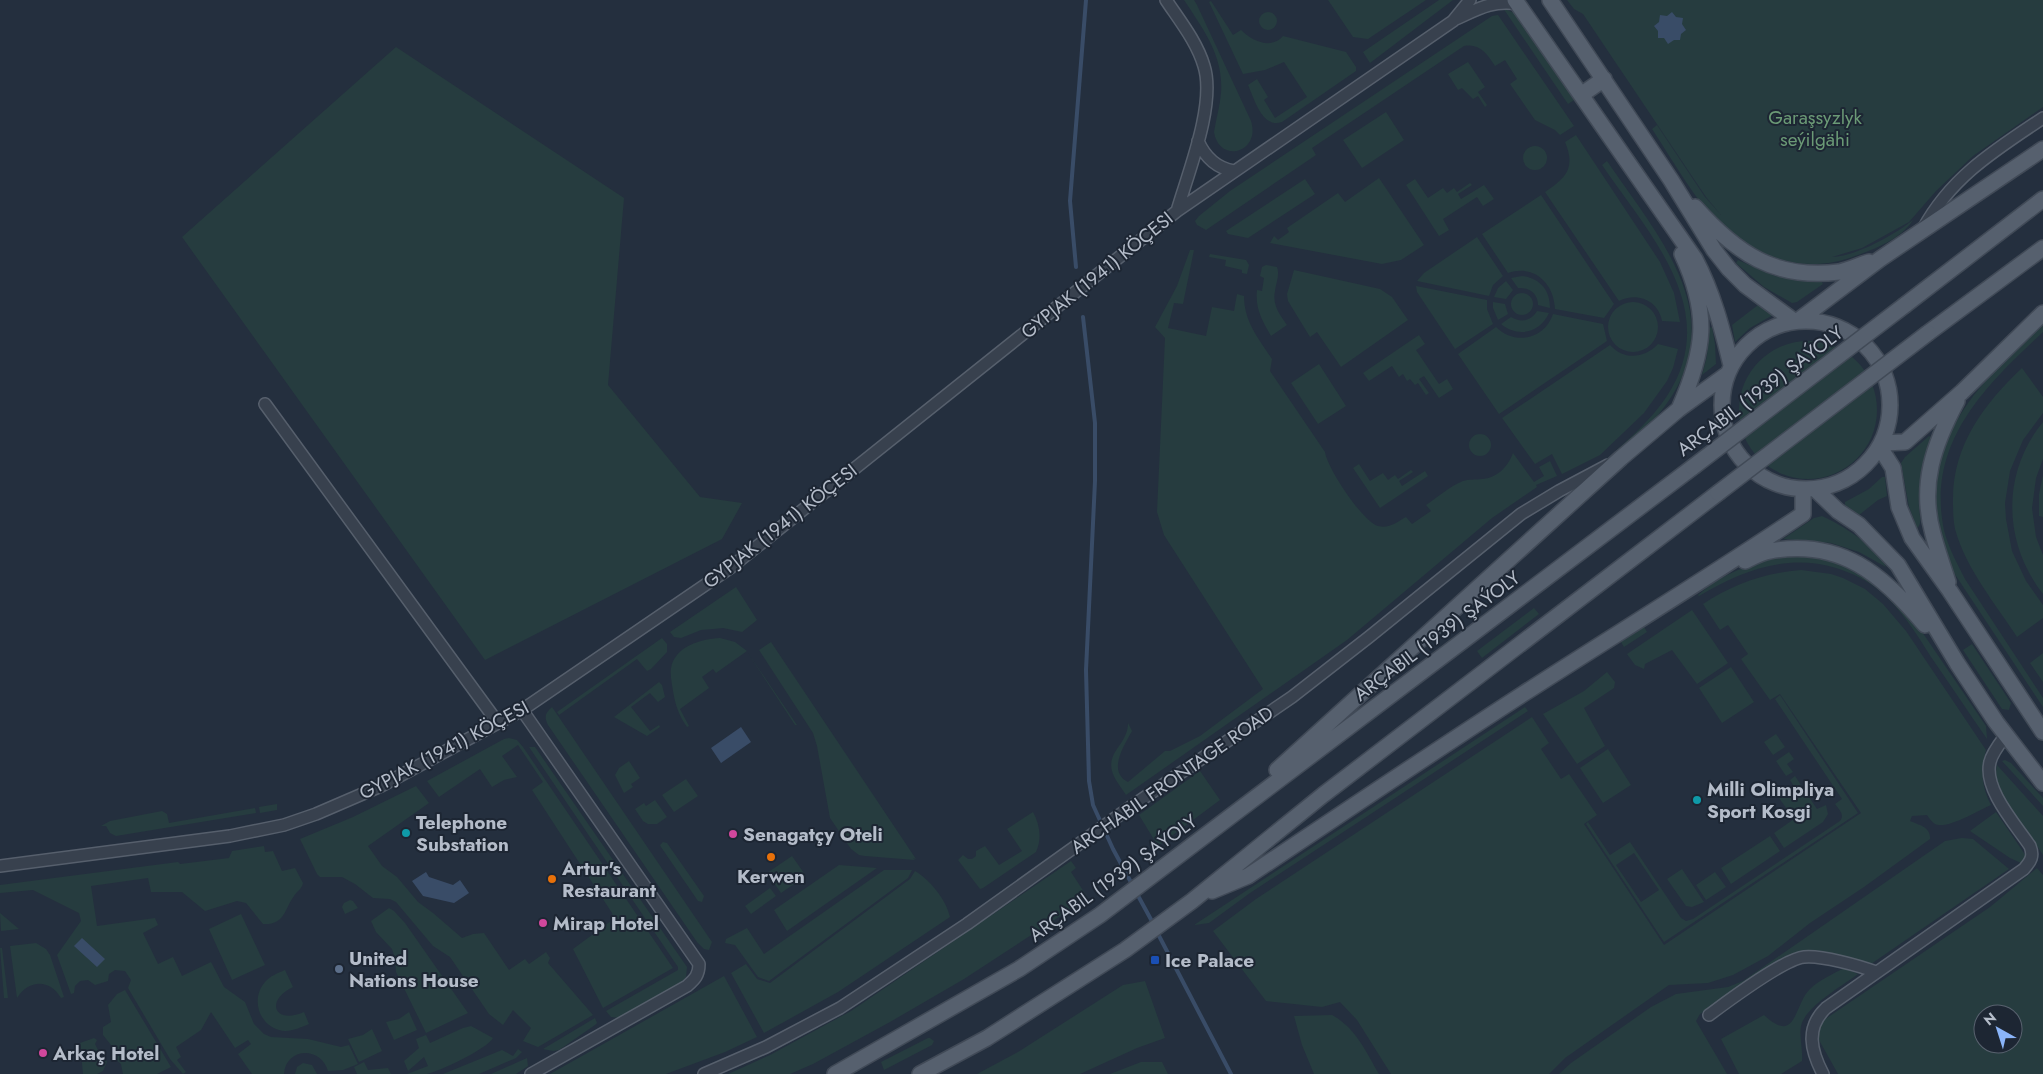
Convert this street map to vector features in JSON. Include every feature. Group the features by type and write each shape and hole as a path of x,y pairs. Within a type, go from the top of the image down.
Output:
{"main road":[{"path":"1516,2 1695,259 1707,283 1718,311 1728,370 1721,395 1721,415 1726,434 1735,452 1748,468 1765,479 1784,487 1809,489 1834,484 1852,475 1882,446 1890,412 1889,391 1883,371 1873,353 1858,338 1840,327 1820,321 1796,320 1746,285 1729,269 1704,235 1671,180 1550,0"},
{"path":"1581,96 1604,79"},
{"path":"1172,862 1293,756 1621,458 1728,370 1745,345 1764,331 1796,320 1880,259 2043,149"},
{"path":"1671,180 1717,232 1747,255 1762,262 1791,270 1840,272 1880,259"},
{"name":"ARÇABIL (1939) ŞAÝOLY","path":"836,1074 1019,969 1100,915 1693,467 2043,199"},
{"path":"1663,214 1689,268 1700,303 1702,334 1700,351 1692,378 1679,409"},
{"path":"920,1074 996,1032 1125,950 1194,900 1331,789 1718,493 2043,248"},
{"path":"1882,446 1905,442 1962,392 2043,313"},
{"path":"1950,591 1932,533 1929,515 1929,475 1933,452 1942,429 1962,392"},
{"path":"1882,446 1893,468 1899,507 1912,538 1950,591 2043,732"},
{"path":"1194,900 1248,876 1521,695 1686,589 1716,572 1803,514 1809,489"},
{"path":"1809,489 1838,512 1859,525 1898,565 1957,663 2006,735 2043,784"},
{"path":"1716,572 1769,551 1811,548 1833,553 1873,573 1901,596 1957,663"}],"street":[{"path":"1166,0 1193,42 1207,76 1207,93 1198,141 1177,211"},
{"name":"GYPJAK (1941) KÖÇESI","path":"0,866 230,836 284,825 341,804 381,786 522,710 730,568 1177,211 1453,21 1470,0"},
{"path":"1453,21 1485,5 1497,2 1516,2"},
{"path":"1922,230 1947,192 1967,173 1993,152 2043,118"},
{"path":"1198,141 1202,150 1216,165 1224,170 1234,171"},
{"path":"265,404 498,723"},
{"name":"ARCHABIL FRONTAGE ROAD","path":"704,1074 766,1047 840,1008 967,924 1132,806 1292,697 1369,638 1521,514 1553,494 1621,458"},
{"path":"522,710 699,964 699,972 687,986 531,1074"},
{"path":"1823,1074 1812,1047 1813,1028 1817,1016 1876,972 2024,869 2031,862 2033,853 2030,846 1994,792 1989,780 1990,761 2006,735"},
{"path":"1709,1015 1785,964 1804,957 1813,957 1876,972"}],"green space":[{"path":"1184,0 1194,0 1197,5 1251,121 1252,132 1250,141 1245,147 1238,150 1231,151 1223,148 1217,142 1214,132 1221,93 1219,67 1211,44"},
{"path":"1328,0 1426,0 1368,39 1353,37"},
{"path":"1439,0 1453,0 1370,63 1363,52"},
{"name":"Garaşsyzlyk seýilgähi","path":"1567,0 2043,0 2043,107 1973,156 1936,191 1909,222 1862,248 1832,257 1853,253 1875,244 1913,220 1895,238 1879,247 1836,262 1798,263 1780,259 1746,244 1707,211 1652,129 1657,125 1705,197 1721,215 1706,197 1583,14 1574,9"},
{"path":"1211,1 1233,35 1241,30 1251,38 1267,43 1273,43 1283,36 1346,52 1356,67 1356,71 1282,122 1275,123 1269,121 1260,111 1248,85 1257,79 1268,97 1264,100 1275,118 1307,97 1284,62 1265,70 1243,74 1209,2"},
{"path":"1503,8 1514,13 1574,100 1568,104"},
{"path":"1268,12 1274,15 1277,21 1274,27 1268,30 1262,27 1259,21 1262,15"},
{"path":"1498,15 1574,126 1560,135 1555,130 1535,120 1510,84 1517,79 1505,60 1495,66 1479,48 1464,46 1312,148 1316,155 1206,230 1197,225 1195,221 1199,216 1230,191 1492,16"},
{"path":"396,47 624,198 608,385 700,497 742,503 722,539 485,660 182,237"},
{"path":"1468,62 1485,87 1478,92 1487,105 1485,107 1478,96 1473,99 1462,88 1458,90 1448,74"},
{"path":"1386,112 1404,140 1362,168 1343,140"},
{"path":"1576,135 1660,262 1674,293 1680,322 1662,321 1656,308 1646,300 1633,297 1619,301 1545,192 1559,182 1567,172 1569,159 1565,142"},
{"path":"1535,146 1540,147 1546,153 1546,163 1540,169 1535,170 1530,169 1524,163 1523,158 1524,153 1530,147"},
{"path":"1607,161 1647,218 1680,278 1690,309 1691,340 1684,373 1665,406 1640,435 1609,457 1647,421 1667,396 1682,364 1687,333 1683,303 1673,274 1640,218 1602,165"},
{"path":"1379,178 1424,245 1401,260 1382,264 1270,243 1274,236 1278,240 1289,232 1287,228 1338,193 1345,202"},
{"path":"1305,179 1315,194 1248,238 1228,234 1226,231"},
{"path":"1415,179 1428,198 1443,188 1447,193 1454,188 1457,192 1470,183 1472,185 1458,194 1461,199 1484,185 1494,199 1483,206 1477,197 1443,219 1449,230 1439,236 1406,185"},
{"path":"1541,195 1614,304 1604,318 1555,309 1554,300 1547,284 1541,278 1526,271 1508,273 1482,234"},
{"path":"1477,237 1503,276 1493,285 1489,296 1417,281 1424,273"},
{"path":"1190,250 1194,250 1183,304 1174,303 1168,328 1206,336 1212,307 1234,311 1237,294 1244,296 1249,321 1272,359 1270,371 1325,452 1332,470 1347,494 1371,522 1378,526 1386,527 1406,517 1412,524 1431,511 1426,505 1458,483 1465,480 1487,478 1497,474 1505,467 1513,453 1534,482 1544,476 1539,467 1550,461 1557,476 1536,485 1537,487 1492,518 1347,640 1126,795 1114,777 1111,764 1112,758 1125,737 1128,723 1132,731 1119,758 1118,765 1119,772 1128,782 1165,751 1170,751 1200,736 1263,689 1164,535 1157,512 1165,338 1155,327 1177,286"},
{"path":"1210,254 1246,260 1249,265 1247,274 1242,273 1242,270 1225,266 1226,260 1209,257"},
{"path":"1738,260 1775,276 1821,281 1823,284 1797,302 1792,303 1764,287 1736,263"},
{"path":"1266,265 1277,267 1278,276 1274,296 1277,310 1287,325 1271,336 1262,319 1257,303 1257,290 1262,291 1264,278 1260,276 1262,267"},
{"path":"1294,270 1380,289 1392,297 1408,320 1341,367 1317,332 1310,337 1288,301 1287,294"},
{"path":"1522,276 1534,279 1543,286 1550,302 1550,308 1538,305 1537,298 1530,290 1518,288 1511,278"},
{"path":"1506,281 1513,290 1506,299 1494,297 1498,288"},
{"path":"1416,286 1487,300 1487,309 1493,324 1455,349 1417,292"},
{"path":"1522,293 1530,296 1533,304 1530,312 1522,315 1514,312 1511,304 1514,296"},
{"path":"1493,302 1505,304 1508,314 1498,320 1493,308"},
{"path":"1633,302 1647,306 1654,313 1658,327 1654,341 1647,348 1633,352 1619,348 1612,341 1608,327 1612,313 1619,306"},
{"path":"1758,305 1773,315 1750,328 1735,342 1732,325"},
{"path":"1537,311 1549,313 1545,320 1534,329 1521,332 1514,331 1501,324 1511,317 1518,320 1529,319"},
{"path":"1553,314 1603,324 1607,341 1499,414 1458,354 1496,327 1512,337 1529,337 1543,329 1549,323"},
{"path":"2043,325 2043,332 2021,352 1981,395 1965,419 1952,443 1944,470 1941,499 1944,530 1956,561 1965,579 2043,698 2043,707 1954,573 1943,545 1937,518 1936,492 1939,467 1946,442 1958,419 1993,373"},
{"path":"1712,327 1716,364 1702,375 1707,356 1709,328"},
{"path":"1419,335 1425,344 1416,350 1439,384 1447,379 1453,389 1439,398 1424,376 1419,379 1429,393 1426,395 1418,383 1415,385 1410,379 1407,381 1403,374 1399,377 1392,366 1369,381 1363,373"},
{"path":"1808,341 1822,342 1835,346 1847,352 1857,361 1866,371 1872,383 1876,396 1876,424 1872,437 1866,449 1857,459 1847,468 1835,474 1822,478 1808,479 1794,478 1781,474 1769,468 1759,459 1750,449 1744,437 1740,424 1739,410 1740,396 1744,383 1750,371 1759,361 1769,352 1781,346 1794,342"},
{"path":"1658,344 1678,349 1667,381 1644,413 1600,455 1562,474 1552,454 1535,464 1502,418 1610,345 1622,354 1634,356 1653,349"},
{"path":"1319,364 1346,406 1318,424 1291,383"},
{"path":"2022,368 2043,397 2043,413 2023,440 2010,471 2005,503 2006,519 2012,551 2026,581 2043,605 2043,618 2017,637 1966,558 1955,529 1953,499 1954,479 1958,461 1973,427 1995,396"},
{"path":"2043,422 2043,459 2036,478 2032,508 2036,537 2043,555 2043,594 2030,574 2020,553 2014,531 2012,508 2014,485 2020,463 2029,442"},
{"path":"1480,434 1488,437 1491,445 1488,453 1480,456 1472,453 1469,445 1472,437"},
{"path":"1929,436 1931,437 1920,480 1920,521 1917,528 1909,507 1901,463 1905,457"},
{"path":"1359,464 1370,481 1383,473 1388,480 1395,475 1398,479 1411,470 1413,472 1399,481 1402,486 1425,471 1428,476 1380,508 1353,468"},
{"path":"2043,475 2043,517 2039,516 2039,494"},
{"path":"1882,477 1885,477 1887,496 1878,500 1859,515 1845,505 1845,502 1869,489"},
{"path":"1822,516 1849,531 1868,545 1876,552 1886,567 1859,552 1831,543 1783,539 1814,518"},
{"path":"1798,555 1833,561 1874,578 1916,623 1986,726 1987,739 1901,613 1880,591 1859,577 1836,568 1818,564 1782,564 1748,572 1698,595 1709,586 1745,567 1771,559"},
{"path":"1801,570 1831,574 1865,589 1883,604 1906,631 1986,750 1983,778 1985,791 1991,805 1963,819 1940,825 1935,824 1927,815 1912,816 1910,821 1926,829 1929,832 1930,839 1810,923 1768,956 1733,975 1708,983 1669,985 1565,1058 1549,1074 1391,1074 1357,1020 1340,1002 1322,1007 1266,1001 1213,931 1256,899 1532,717 1549,743 1541,749 1561,779 1569,774 1597,815 1584,824 1664,945 1861,813 1780,694 1770,700 1741,659 1748,654 1728,625 1720,630 1703,604 1737,585 1774,574"},
{"path":"736,587 757,620 742,632 723,628 701,630 681,638 674,637 670,632"},
{"path":"1534,608 1539,614 1482,658 1477,651"},
{"path":"1692,610 1728,663 1697,684 1672,650 1645,664 1644,669 1635,665 1627,654"},
{"path":"1644,627 1647,632 1624,647 1621,642"},
{"path":"662,638 667,644 667,652 651,669 647,671 637,659 559,715 557,712"},
{"path":"720,638 735,642 747,651 716,673 713,669 702,677 709,688 680,709 689,726 687,727 676,705 674,696 671,674 673,660 683,649 690,645"},
{"path":"771,642 915,860 859,855 851,849 830,818 813,733 759,650"},
{"path":"1972,644 2011,703 2009,710 2002,709 1963,650"},
{"path":"748,653 797,725 795,725"},
{"path":"2043,653 2043,682 2030,663"},
{"path":"1731,667 1754,702 1722,723 1699,688"},
{"path":"1607,672 1615,682 1614,688 1584,708 1605,746 1577,764 1543,714 1584,691"},
{"path":"659,682 662,685 665,697 658,702 650,693 631,707 650,731 659,725 660,727 647,736 614,717"},
{"path":"1780,695 1858,813 1664,942 1586,824 1588,822 1610,855 1630,842 1681,918 1686,921 1693,919 1841,819 1841,812 1835,804 1842,799 1775,699","holes":["1634,853 1659,890 1641,902 1616,865"]},
{"path":"552,707 712,942 709,950 704,949 697,942 548,725 546,715"},
{"path":"1525,707 1528,711 1250,893 1209,923 1194,925"},
{"path":"1776,734 1785,747 1773,755 1764,742"},
{"path":"509,738 517,740 523,747 673,968 603,1008 573,949 611,921 613,918 612,913 532,790 543,782 518,745 502,756 517,777 504,780 492,787 480,769 439,797 427,781"},
{"path":"529,747 535,747 687,967 686,977 681,983 621,1018 611,1017 606,1011 678,970 678,967"},
{"path":"1608,749 1631,785 1603,803 1580,768"},
{"path":"1789,752 1794,759 1787,764 1793,772 1786,776 1776,761"},
{"path":"2005,760 2011,763 2043,798 2043,806 2002,761"},
{"path":"629,761 640,778 631,784 633,787 624,793 615,775 619,768"},
{"path":"1997,765 2043,816 2043,855 2012,812 2005,799 1996,776"},
{"path":"1200,771 1220,800 1158,846 1139,815"},
{"path":"1795,776 1817,809 1826,805 1828,814 1823,822 1784,848 1774,833 1794,819 1779,798 1795,788 1790,780"},
{"path":"686,779 698,796 674,812 662,795"},
{"path":"416,786 429,803 368,846 382,866 397,877 418,902 462,938 484,933 509,970 525,959 529,964 546,952 550,958 548,963 593,1015 538,1047 523,1041 531,1028 513,1010 503,1025 489,1014 450,957 433,946 396,902 390,899 373,898 342,877 320,877 317,874 300,839 353,817"},
{"path":"655,800 667,817 657,824 648,824 643,821 635,809 644,803 646,806"},
{"path":"277,804 277,810 260,813 259,807"},
{"path":"255,808 256,813 116,836 110,833 106,826 101,826 110,821 162,811 167,814 169,823"},
{"path":"1033,812 1039,832 1036,852 980,889 958,860 963,855 968,859 972,859 976,856 976,851 985,846 999,865 1022,851 1007,829"},
{"path":"1996,812 2026,856 2023,864 2010,858 1970,831"},
{"path":"1770,836 1780,851 1731,884 1721,868"},
{"path":"1962,838 1973,839 2009,869 1871,964 1808,953 1784,960 1700,1014 1696,1021 1727,1074 1559,1074 1571,1063 1651,1007 1676,994 1728,987 1743,981 1945,841"},
{"path":"663,842 667,843 704,896 702,902 698,901 661,847 660,845"},
{"path":"264,846 265,852 273,851 282,871 295,868 303,883 283,916 276,922 263,924 246,903 237,901 205,911 182,892 151,892 148,878 91,886 97,926 155,918 158,925 143,933 158,964 173,957 182,976 211,962 224,987 245,1002 254,1024 264,1034 271,1037 308,1039 341,1047 349,1045 358,1064 343,1070 328,1071 318,1057 304,1053 291,1059 286,1065 284,1074 252,1074 238,1054 251,1044 248,1040 235,1048 211,1012 201,1030 176,1047 181,1057 177,1060 186,1072 183,1074 170,1059 128,988 131,980 125,971 115,970 109,974 108,981 95,985 88,980 80,981 75,986 74,993 71,994 57,955 81,921 79,913 33,890 0,893 0,885 178,862 180,864 229,858 232,851"},
{"path":"792,856 806,876 781,893 767,873"},
{"path":"1071,861 1076,868 1071,872 1088,898 964,979 890,1022 813,1064 790,1074 728,1074 770,1055 851,1011"},
{"path":"839,865 877,868 787,931 774,910"},
{"path":"2037,868 2043,875 2043,1074 1838,1074 1817,1034 1821,1022 1990,907"},
{"path":"1682,869 1704,902 1692,907 1686,906 1667,879"},
{"path":"884,870 912,870 908,878 769,981 758,977 735,945 725,943 726,939 747,928 764,954"},
{"path":"915,871 937,891 945,903 950,917 838,992 764,1033 731,973 746,964 757,979 770,983 910,879"},
{"path":"1715,872 1726,887 1706,900 1696,885"},
{"path":"770,888 776,896 751,914 745,906"},
{"path":"350,900 358,908 345,914 342,907 344,903"},
{"path":"389,908 405,923 468,1013 426,1033 396,972 392,949 376,932 371,921"},
{"path":"0,913 19,929 1,931"},
{"path":"241,914 265,965 232,980 209,929"},
{"path":"36,943 46,949 50,955 64,997 61,998 51,987 39,984 27,987 17,998 10,946"},
{"path":"0,948 2,948 8,998 4,998"},
{"path":"1844,968 1858,974 1825,997 1804,1019 1801,1026 1802,1061 1781,1074 1739,1074 1721,1039 1764,1015 1783,1026 1789,1024 1810,989"},
{"path":"285,970 293,987 278,999 276,1004 277,1010 286,1016 304,1012 309,1024 286,1031 272,1027 266,1022 259,1010 258,1003 258,995 265,982 272,976"},
{"path":"724,976 757,1037 725,1052 666,1074 550,1074"},
{"path":"1145,981 1165,1038 1137,1048 1080,1074 977,1074 1018,1052 1123,985"},
{"path":"125,990 171,1067 157,1074 123,1074 121,1064 115,1059 111,1045 103,1035 103,1027 111,1022 108,1005 117,994"},
{"path":"409,1012 417,1030 394,1040 386,1022 399,1019"},
{"path":"1332,1015 1354,1034 1379,1074 1314,1074 1302,1045 1294,1016"},
{"path":"595,1018 597,1023 595,1025 559,1050 543,1049"},
{"path":"471,1026 493,1038 482,1048 442,1069 427,1074 407,1074 428,1066 424,1057 408,1071 404,1061 419,1048 416,1039 426,1035 430,1043"},
{"path":"372,1029 382,1051 359,1062 348,1039 363,1035"},
{"path":"94,1038 97,1040 95,1044 101,1056 107,1062 103,1071 97,1074 83,1074 80,1043"},
{"path":"928,1038 934,1041 932,1045 884,1070 881,1062"},
{"path":"518,1049 522,1052 516,1058 479,1074 443,1074 502,1050 513,1056"},
{"path":"527,1058 528,1066 516,1074 491,1074"},
{"path":"364,1062 368,1070 388,1068 391,1074 357,1074 354,1067"},
{"path":"1141,1062 1162,1062 1168,1074 1110,1074"},
{"path":"303,1063 312,1065 317,1074 295,1074 297,1067"}],"water":[{"path":"1672,12 1676,17 1683,18 1682,24 1686,30 1681,34 1680,40 1674,40 1668,44 1664,38 1658,38 1658,31 1654,26 1659,22 1660,15 1667,16"},
{"path":"741,727 751,742 721,763 711,748"},
{"path":"426,872 429,877 453,885 460,880 469,893 454,903 423,896 412,881"},
{"path":"82,938 105,959 97,967 74,946"}],"waterway":[{"path":"1076,267 1070,201 1086,0"},
{"path":"1083,317 1095,423 1095,481 1086,670 1089,781 1093,805 1113,849 1133,886"},
{"path":"1136,892 1154,925"},
{"path":"1157,932 1231,1074"}],"place":[{"name":"Milli Olimpliya Sport Kosgi","path":"1697,800"},
{"name":"Telephone Substation","path":"406,833"},
{"name":"Senagatçy Oteli","path":"733,834"},
{"name":"Kerwen","path":"771,857"},
{"name":"Artur's Restaurant","path":"552,879"},
{"name":"Mirap Hotel","path":"543,923"},
{"name":"Ice Palace","path":"1155,960"},
{"name":"United Nations House","path":"339,969"},
{"name":"Arkaç Hotel","path":"43,1053"}]}
